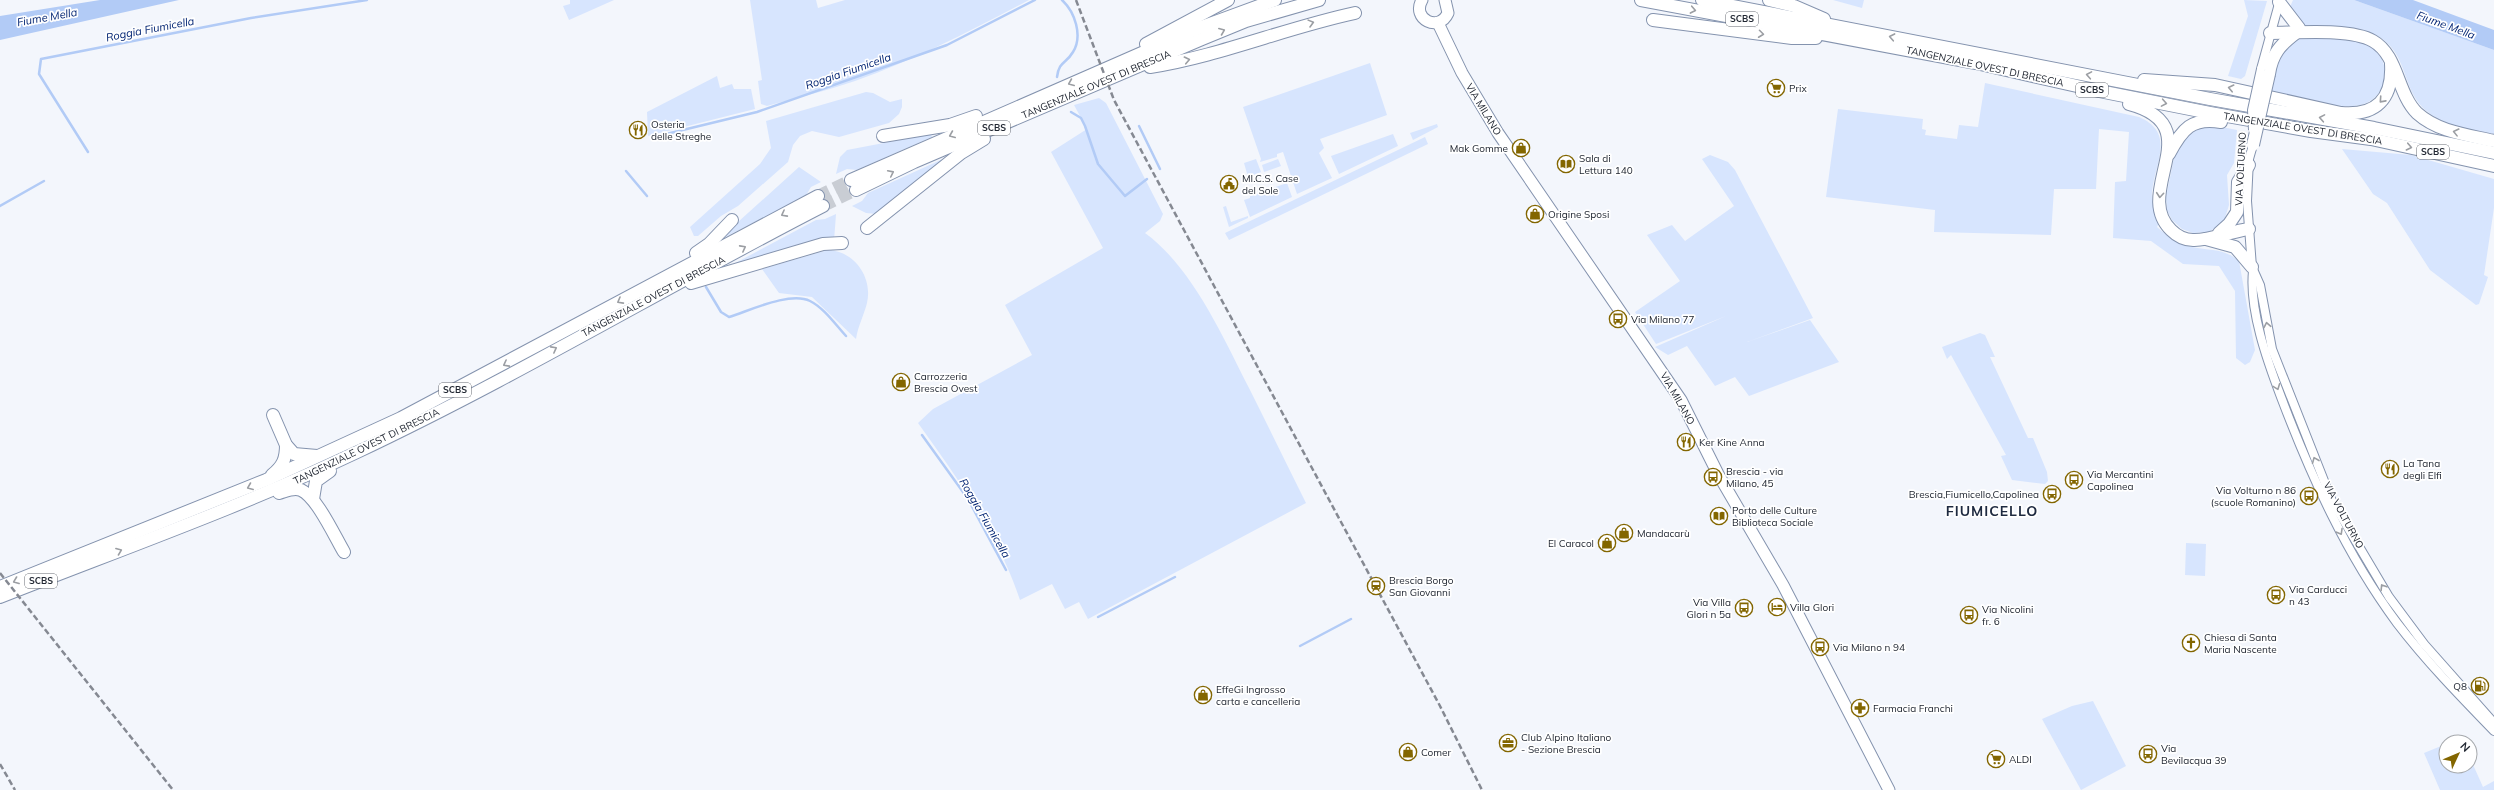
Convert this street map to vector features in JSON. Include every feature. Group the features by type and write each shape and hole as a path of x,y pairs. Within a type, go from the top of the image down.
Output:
{"highway":[{"path":"1107,68 1172,29 1228,0"},
{"name":"TANGENZIALE OVEST DI BRESCIA","path":"1275,0 1199,28 1020,105 853,185 1135,69 1246,21 1318,0"},
{"name":"TANGENZIALE OVEST DI BRESCIA","path":"1641,0 1845,33 2109,79 2374,128 2494,153"},
{"name":"TANGENZIALE OVEST DI BRESCIA","path":"1702,0 2100,91 2311,131 2371,139 2494,166"},
{"path":"1769,0 1794,6 1845,33"},
{"path":"2280,1 2297,30"},
{"path":"1135,69 1184,61 1218,53 1302,26 1355,13"},
{"path":"1653,20 1792,38 1845,33"},
{"path":"2271,29 2352,35 2373,40 2381,46 2408,102 2429,122 2446,129 2494,141"},
{"path":"2253,145 2265,71 2277,49 2297,30"},
{"path":"2109,79 2215,85 2356,114 2369,111 2385,96 2391,82 2391,64"},
{"path":"2028,74 2062,87 2151,111 2160,120 2166,130 2168,156 2160,201 2164,221 2179,236 2192,240 2250,232"},
{"path":"883,136 950,125 1001,106 1020,105"},
{"path":"867,228 961,153 978,142 1013,126 1031,112"},
{"path":"2168,156 2180,134 2187,128 2202,120 2342,142 2371,139"},
{"path":"2217,237 2229,224 2237,212 2238,182 2249,165"},
{"name":"TANGENZIALE OVEST DI BRESCIA","path":"0,587 320,457 645,294 821,201"},
{"path":"732,220 700,251 656,275 645,294 667,295 699,279 823,244 842,244"},
{"path":"2217,237 2235,247 2252,269"},
{"name":"TANGENZIALE OVEST DI BRESCIA","path":"0,598 260,495 356,452 475,392 645,294"},
{"path":"273,415 286,445 294,454 320,457"},
{"path":"266,480 280,469 286,458 286,445"},
{"path":"313,499 313,488 321,475 339,467 356,452"},
{"path":"260,495 275,494 290,489 301,490 313,499 344,552"}],"main road":[{"path":"1421,1 1419,8 1422,18 1429,23 1438,23 1448,13 1445,0"},
{"name":"VIA MILANO","path":"1438,23 1462,73 1498,133 1681,400 1718,474 1783,585 1889,790"}],"street":[{"path":"2265,71 2271,29 2280,1"},
{"name":"VIA VOLTURNO","path":"2253,145 2249,165 2247,201 2252,269 2251,286 2265,350 2274,378 2315,481 2337,526 2398,623 2494,731"},
{"name":"VIA VOLTURNO","path":"2252,269 2260,285 2272,349 2332,501 2343,523 2390,597 2424,644 2494,723"}],"shaded area":[{"path":"570,0 614,0 569,20 563,6 570,4"},
{"path":"750,0 816,0 818,8 845,0 1029,0 943,44 877,73 833,88 767,106 761,104 758,81 762,80"},
{"path":"1833,0 1864,0 1862,8"},
{"path":"2244,0 2267,1 2245,76 2241,79 2228,76 2248,16"},
{"path":"2293,0 2354,0 2494,50 2494,134 2460,127 2435,117 2419,103 2412,93 2399,59 2393,49 2384,40 2363,30 2302,25 2290,7"},
{"path":"2301,37 2346,39 2370,46 2378,53 2385,70 2382,88 2377,95 2369,101 2360,105 2351,106 2316,102 2270,92 2276,67 2282,54 2293,42"},
{"path":"1370,63 1387,115 1320,139 1324,148 1319,153 1332,178 1297,194 1283,152 1277,154 1277,157 1260,162 1261,159 1243,107"},
{"path":"717,76 720,88 732,84 734,89 751,89 755,109 648,136 647,112"},
{"path":"1985,83 2139,117 2150,124 2157,131 2160,140 2160,149 2152,196 2159,223 2157,227 2177,242 2192,247 2222,252 2239,261 2255,350 2250,362 2245,365 2236,358 2235,291 2219,266 2183,264 2151,241 2113,238 2115,182 2126,181 2129,132 2099,129 2096,189 2054,189 2051,235 1934,232 1935,210 1826,197 1838,109 1923,119 1922,129 1926,130 1925,135 1957,139 1959,125 1978,127"},
{"path":"866,92 873,93 890,102 902,99 902,107 899,114 889,123 839,137 812,131 800,136 793,145 788,162 738,206 721,216 698,236 694,236 690,227 760,164 771,148 766,121"},
{"path":"1099,98 1106,103 1163,214 1160,221 1145,233 1162,247 1177,264 1205,304 1306,503 1088,619 1079,602 1065,609 1052,584 1020,600 1011,576 989,530 962,486 918,423 933,409 1032,355 1005,305 1103,248 1051,152 1087,129 1074,105"},
{"path":"1437,124 1438,127 1413,140 1410,133"},
{"path":"2206,124 2237,130 2234,163 2227,175 2229,205 2224,221 2209,232 2193,233 2182,229 2172,220 2167,210 2166,197 2176,148 2183,136"},
{"path":"931,134 932,137 857,170 847,169 836,174 840,157 847,150"},
{"path":"1393,134 1398,146 1339,174 1331,156"},
{"path":"1425,137 1428,144 1229,240 1225,233"},
{"path":"2342,149 2411,155 2494,179 2494,208 2484,275 2488,277 2479,304 2476,305 2430,270 2387,203 2373,194"},
{"path":"1710,155 1728,162 1735,170 1813,318 1747,342 1810,320 1839,362 1749,396 1735,377 1715,386 1687,346 1668,355 1655,347 1726,316 1656,344 1635,312 1680,281 1647,235 1672,225 1685,241 1734,206 1702,159"},
{"path":"945,158 877,214 866,213 852,206 862,201 868,193"},
{"path":"1256,159 1261,172 1248,177 1244,163"},
{"path":"1278,159 1281,166 1264,172 1262,165"},
{"path":"799,167 821,182 811,187 805,197 717,241"},
{"path":"1287,183 1292,197 1250,217 1244,200 1250,198 1250,196"},
{"path":"1226,206 1231,222 1248,216 1248,218 1229,227 1223,207"},
{"path":"836,214 834,241 728,267 816,220 825,219"},
{"path":"828,250 837,251 853,260 860,267 867,284 867,303 856,339 812,297 779,293 762,269"},
{"path":"1980,333 1985,335 1995,357 1990,357 2028,438 2033,438 2047,472 2048,481 2045,484 2012,480 2001,456 2006,455 1951,355 1947,359 1942,347"},
{"path":"2186,543 2206,544 2205,576 2185,575"},
{"path":"2093,701 2126,766 2081,790 2042,719 2072,706"},
{"path":"2438,747 2438,774 2477,774 2483,787 2494,781 2494,790 2440,790 2424,753"}],"water":[{"name":"Fiume Mella","path":"100,0 179,0 0,40 0,16"},
{"name":"Fiume Mella","path":"2354,0 2413,0 2494,30 2494,50"}],"waterway":[{"name":"Roggia Fiumicella","path":"88,152 39,74 41,59 251,18 367,0"},
{"name":"Roggia Fiumicella","path":"658,136 757,112 947,45 1035,0"},
{"name":"Roggia Fiumicella","path":"1057,77 1059,68 1073,52 1077,39 1074,18 1071,11 1062,0"},
{"name":"Roggia Fiumicella","path":"1071,112 1081,118 1098,164 1125,196 1147,179"},
{"name":"Roggia Fiumicella","path":"1139,126 1160,169"},
{"name":"Roggia Fiumicella","path":"626,171 647,196"},
{"name":"Roggia Fiumicella","path":"0,206 44,181"},
{"name":"Roggia Fiumicella","path":"706,287 721,312 729,317 781,300 792,298 810,301 825,312 846,336"},
{"name":"Roggia Fiumicella","path":"922,435 968,499 1006,570"},
{"name":"Roggia Fiumicella","path":"1098,617 1175,577"},
{"name":"Roggia Fiumicella","path":"1300,646 1351,619"}],"tunnel":[{"path":"818,196 851,180"},
{"path":"823,206 856,190"}],"railway":[{"path":"1076,0 1114,100 1440,706 1482,790"},
{"path":"0,573 173,790"},
{"path":"0,764 15,790"}],"place":[{"name":"Prix","path":"1776,88"},
{"name":"Osteria delle Streghe","path":"638,130"},
{"name":"Mak Gomme","path":"1521,148"},
{"name":"Sala di Lettura 140","path":"1566,164"},
{"name":"MI.C.S. Case del Sole","path":"1229,184"},
{"name":"Origine Sposi","path":"1535,214"},
{"name":"Via Milano 77","path":"1618,319"},
{"name":"Carrozzeria Brescia Ovest","path":"901,382"},
{"name":"Ker Kine Anna","path":"1686,442"},
{"name":"La Tana degli Elfi","path":"2390,469"},
{"name":"Brescia - via Milano, 45","path":"1713,477"},
{"name":"Via Mercantini Capolinea","path":"2074,480"},
{"name":"Brescia,Fiumicello,Capolinea","path":"2052,494"},
{"name":"Via Volturno n 86 (scuole Romanino)","path":"2309,496"},
{"name":"Porto delle Culture Biblioteca Sociale","path":"1719,516"},
{"name":"Mandacarù","path":"1624,533"},
{"name":"El Caracol","path":"1607,543"},
{"name":"Brescia Borgo San Giovanni","path":"1376,586"},
{"name":"Via Carducci n 43","path":"2276,595"},
{"name":"Villa Glori","path":"1777,607"},
{"name":"Via Villa Glori n 5a","path":"1744,608"},
{"name":"Via Nicolini fr. 6","path":"1969,615"},
{"name":"Chiesa di Santa Maria Nascente","path":"2191,643"},
{"name":"Via Milano n 94","path":"1820,647"},
{"name":"Q8","path":"2480,686"},
{"name":"EffeGi Ingrosso carta e cancelleria","path":"1203,695"},
{"name":"Farmacia Franchi","path":"1860,708"},
{"name":"Club Alpino Italiano - Sezione Brescia","path":"1508,743"},
{"name":"Comer","path":"1408,752"},
{"name":"Via Bevilacqua 39","path":"2148,754"},
{"name":"ALDI","path":"1996,759"}],"district":[{"name":"FIUMICELLO","path":"1992,511"}]}
